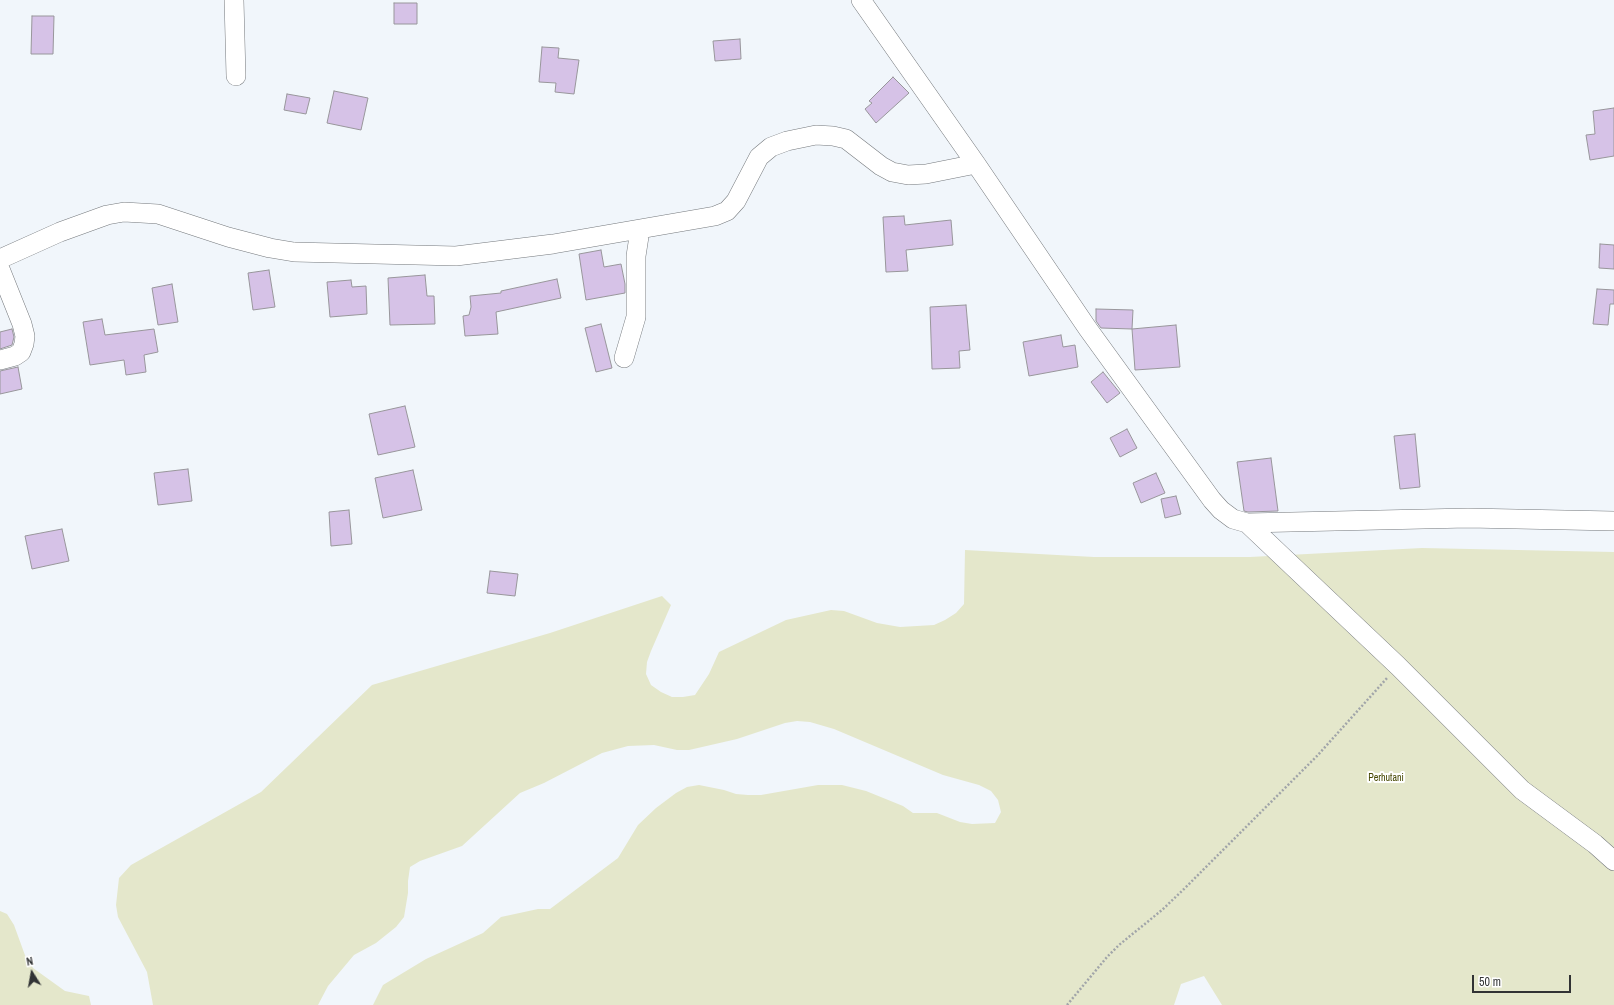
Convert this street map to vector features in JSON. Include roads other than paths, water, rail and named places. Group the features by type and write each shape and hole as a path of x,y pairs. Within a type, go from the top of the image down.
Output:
{"street":[{"path":"234,0 236,76"},
{"path":"861,0 976,164 1088,329 1212,500 1221,510 1233,519 1247,523 1468,518 1614,521"},
{"path":"0,259 60,232 107,215 124,212 158,214 228,237 270,248 294,252 456,256 553,244 715,216 727,211 736,201 759,157 771,147 787,141 816,135 833,136 846,139 881,166 892,172 908,175 933,173 976,164"},
{"path":"624,358 636,317 636,256 640,230"},
{"path":"0,268 22,324 25,336 21,352 15,356 0,360"},
{"path":"1247,523 1398,666 1522,790 1600,848 1614,861"}],"park label":[{"name":"Perhutani","path":"1386,778"}]}
